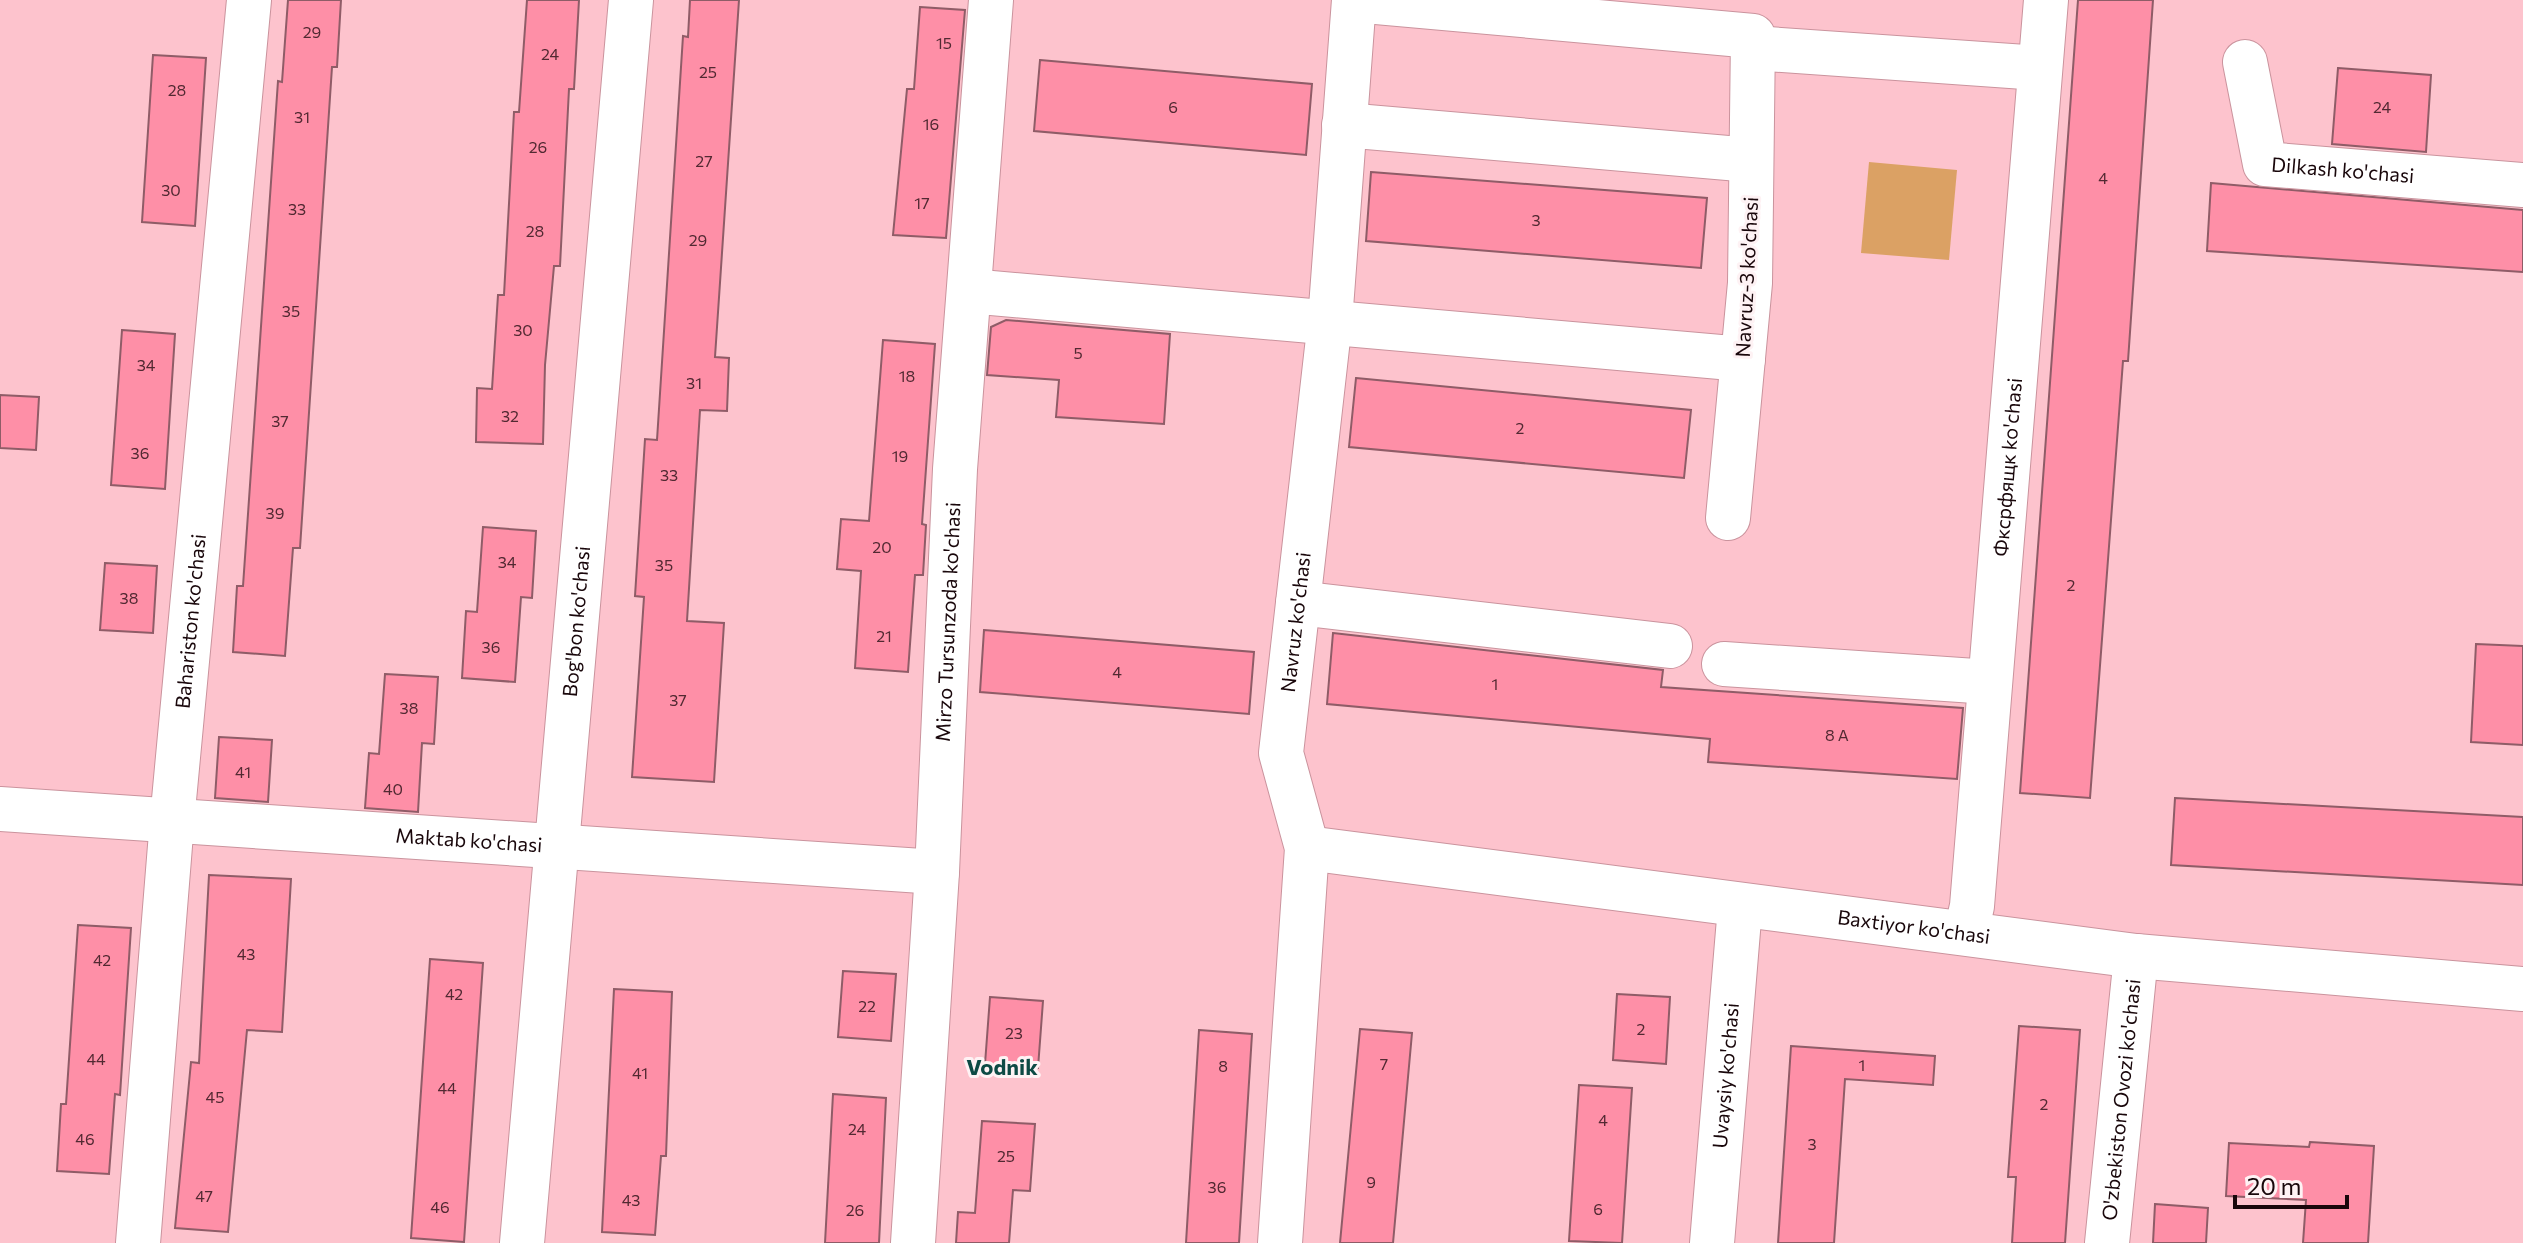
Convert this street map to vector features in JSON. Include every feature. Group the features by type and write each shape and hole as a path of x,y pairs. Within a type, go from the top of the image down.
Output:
{"street":[{"name":"Bahariston ko'chasi","path":"138,1243 172,821 249,0"},
{"name":"Bog'bon ko'chasi","path":"522,1243 631,0"},
{"name":"Mirzo Tursunzoda ko'chasi","path":"913,1243 937,872 955,469 991,0"},
{"path":"1354,0 1753,42 2040,68"},
{"name":"Navruz ko'chasi","path":"1280,1243 1307,848 1281,753 1330,321 1354,0"},
{"name":"Фксрфящк ko'chasi","path":"1966,933 1972,906 2046,0"},
{"name":"Navruz-3 ko'chasi","path":"1728,518 1750,283 1753,42"},
{"name":"Dilkash ko'chasi","path":"2245,62 2265,164 2523,185"},
{"path":"1344,125 1751,160"},
{"path":"969,291 1743,359"},
{"path":"1298,603 1670,646"},
{"path":"1724,664 1990,682"},
{"name":"Maktab ko'chasi","path":"0,809 937,872"},
{"name":"Baxtiyor ko'chasi","path":"1307,848 1740,907 2136,956 2523,989"},
{"name":"Uvaysiy ko'chasi","path":"1712,1243 1740,907"},
{"name":"O'zbekiston Ovozi ko'chasi","path":"2107,1243 2136,956"}],"shaded area":[{"path":"1869,162 1957,170 1949,260 1861,253"}],"building":[{"path":"288,0 341,0 337,67 332,67 300,548 293,548 285,656 233,652 237,586 243,586 278,81 282,82"},
{"path":"527,0 579,0 574,89 569,89 560,266 554,266 545,365 543,444 476,442 477,388 492,389 498,295 504,295 514,112 519,112"},
{"path":"690,0 739,0 715,357 729,358 727,411 700,410 687,621 724,623 714,782 632,777 644,597 635,596 645,439 657,440 683,36 688,37"},
{"path":"2078,0 2153,0 2128,361 2123,361 2090,798 2020,793"},
{"path":"920,7 965,10 946,238 893,235 907,89 914,89"},
{"path":"153,55 206,58 195,226 142,222"},
{"path":"1040,60 1312,84 1306,155 1034,131"},
{"path":"2338,68 2431,75 2426,152 2332,144"},
{"path":"1371,172 1707,198 1701,268 1366,241"},
{"path":"2211,183 2523,210 2523,272 2207,251"},
{"path":"1006,320 1170,334 1164,424 1056,417 1059,380 987,375 991,327"},
{"path":"122,330 175,334 165,489 111,485"},
{"path":"883,340 935,344 922,524 926,525 923,575 915,575 908,672 855,668 861,571 837,569 841,519 869,521"},
{"path":"1356,378 1691,410 1684,478 1349,447"},
{"path":"0,395 39,397 36,450 0,448"},
{"path":"483,527 536,531 532,598 521,597 515,682 462,678 466,611 477,612"},
{"path":"105,563 157,566 153,633 100,630"},
{"path":"984,630 1254,652 1249,714 980,692"},
{"path":"1333,633 1663,670 1661,687 1963,708 1957,779 1708,762 1710,739 1327,704"},
{"path":"2476,644 2523,646 2523,745 2471,742"},
{"path":"385,674 438,677 434,744 422,743 418,812 365,808 369,753 379,754"},
{"path":"219,737 272,740 268,802 215,798"},
{"path":"2175,798 2523,817 2523,885 2171,865"},
{"path":"209,875 291,879 282,1032 247,1030 228,1232 175,1228 191,1062 199,1063"},
{"path":"78,925 131,928 120,1095 115,1094 109,1174 57,1171 61,1104 66,1104"},
{"path":"430,959 483,963 464,1242 411,1238"},
{"path":"843,971 896,974 891,1041 838,1037"},
{"path":"614,989 672,992 666,1156 661,1156 655,1235 602,1232"},
{"path":"1617,994 1670,997 1666,1064 1613,1060"},
{"path":"990,997 1043,1001 1038,1068 985,1064"},
{"path":"2019,1026 2080,1030 2065,1243 2012,1243 2016,1177 2008,1177"},
{"path":"1360,1029 1412,1033 1393,1243 1340,1243"},
{"path":"1199,1030 1252,1034 1239,1243 1186,1243"},
{"path":"1791,1046 1935,1056 1933,1085 1845,1079 1834,1243 1778,1243"},
{"path":"1579,1085 1632,1088 1622,1243 1569,1241"},
{"path":"833,1094 886,1098 879,1243 825,1243"},
{"path":"982,1121 1035,1124 1030,1191 1013,1190 1009,1243 956,1243 958,1212 975,1213"},
{"path":"2310,1142 2374,1146 2368,1243 2303,1243 2306,1200 2226,1196 2229,1143 2309,1147"},
{"path":"2155,1204 2208,1208 2206,1243 2153,1243"}],"district":[{"name":"Vodnik","path":"1002,1067"}]}
